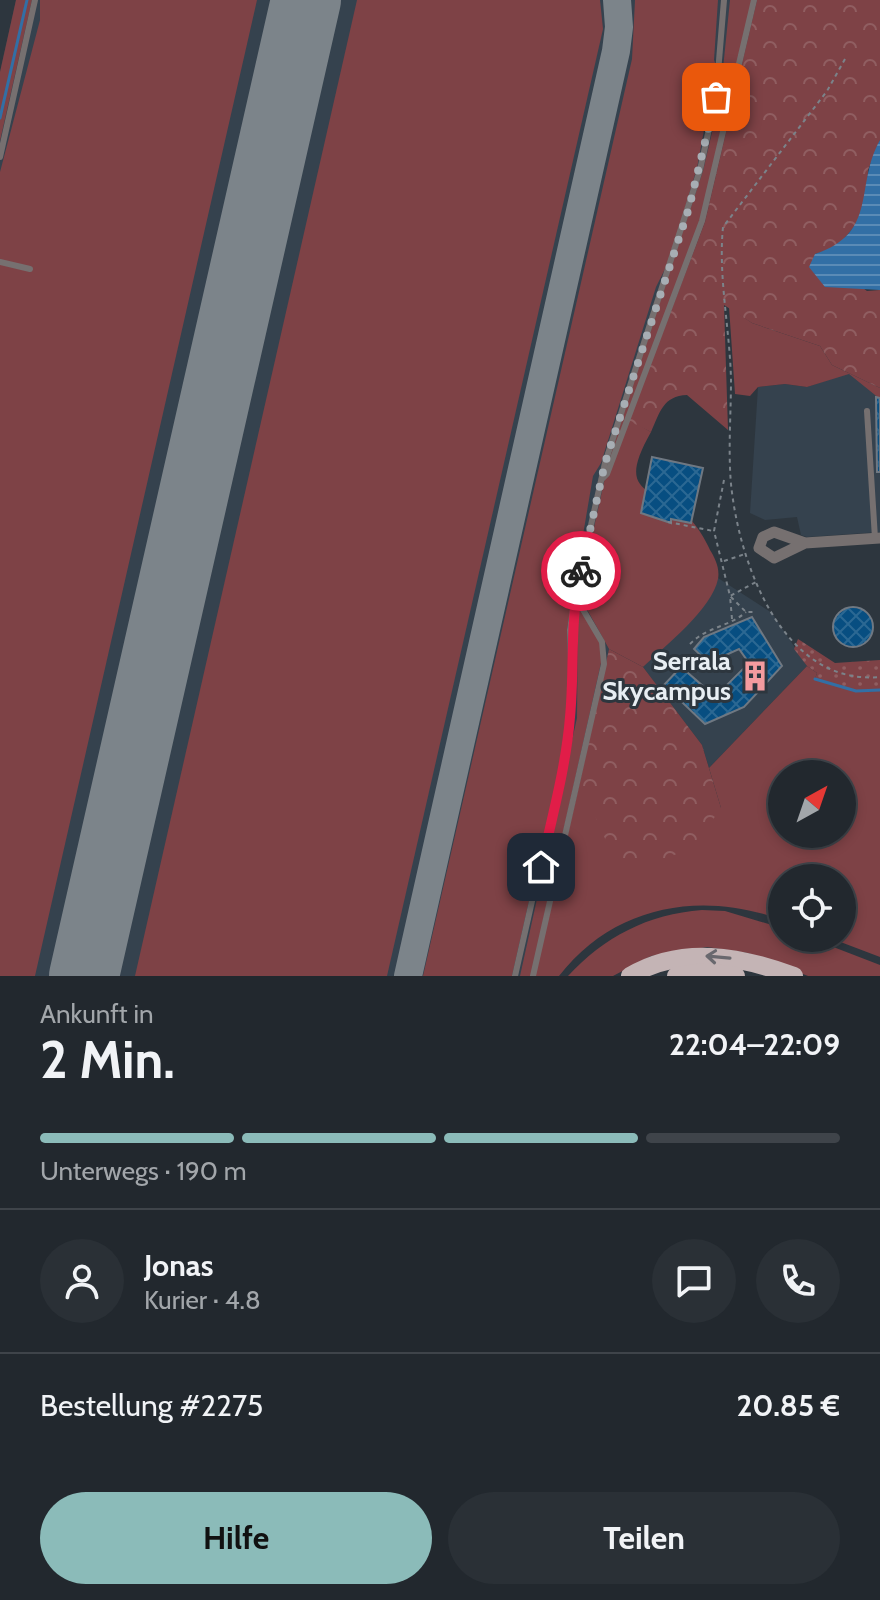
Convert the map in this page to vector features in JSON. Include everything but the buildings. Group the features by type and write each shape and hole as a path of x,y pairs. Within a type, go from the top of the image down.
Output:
{"highway":[{"path":"630,976 665,961 704,955 746,961 794,976"},
{"path":"676,976 705,972 736,976"}],"street":[{"path":"805,543 877,538"}],"lane":[{"path":"0,157 35,0"},
{"path":"515,976 567,747 572,692 570,630 575,596 601,479 629,382 700,170 716,97 724,0"},
{"path":"601,479 607,474 702,221 754,0"},
{"path":"0,262 30,269"},
{"path":"867,411 877,538"},
{"path":"533,976 604,664 602,642 575,596"}],"path":[{"path":"845,59 827,91 727,219 722,236 731,482 746,553 757,581 795,645 812,660 844,676 880,677"},
{"path":"724,480 714,531 723,561 733,622"},
{"path":"668,522 714,531"},
{"path":"723,561 752,551"},
{"path":"730,596 757,581"},
{"path":"730,596 746,612"},
{"path":"690,644 701,632 733,622 746,612 755,612"}],"shaded area":[{"path":"16,0 757,0 583,600 609,649 535,976 0,976 0,72"},
{"path":"849,373 880,388 880,532 807,537 801,535 797,517 765,520 750,513 758,387 785,384 807,387"},
{"path":"718,578 772,613 807,666 709,768 702,745 643,667 708,600"}],"green space":[{"path":"16,0 32,0 0,141 0,72"},
{"path":"40,0 257,0 35,976 0,976 0,172 40,20"},
{"path":"357,0 600,0 603,29 387,976 135,976"},
{"path":"635,0 718,0 716,65 697,168 601,463 593,476 567,629 569,692 564,747 512,976 423,976 632,59"},
{"path":"730,0 757,0 705,222 630,420 651,432 640,454 636,469 638,480 644,488 677,508 696,526 715,560 718,579 714,591 697,614 643,667 609,649 579,595 608,464 703,171 720,98"},
{"path":"757,0 880,0 880,140 868,170 867,194 859,221 837,247 815,254 867,291 880,290 880,388 832,365 820,346 752,323 724,305 728,430 687,395 667,402 651,432 629,421 705,222"},
{"path":"729,307 752,323 820,346 832,365 880,388 880,399 849,374 807,387 785,384 758,387 750,396 735,394"},
{"path":"578,605 598,635 603,654 531,976 520,976 577,718"},
{"path":"798,639 835,663 880,660 880,690 856,691 815,679 817,673 794,649"},
{"path":"609,649 643,667 702,745 721,808 700,836 682,852 625,868 616,864 580,781"},
{"path":"807,666 817,673 815,679 868,692 880,690 880,957 856,948 856,864 768,864 768,916 721,906 661,910 632,919 606,933 581,952 559,976 535,976 580,781 721,808 709,768"},
{"path":"725,911 768,924 768,952 846,952 880,965 880,976 808,976 748,953 707,947 651,956 613,976 568,976 597,950 628,930 682,912"}],"water":[{"path":"880,140 880,290 825,287 809,267 815,254 835,245 857,221 872,157"}],"waterway":[{"path":"0,118 27,0"},
{"path":"815,679 856,691 880,690"}],"taxiway":[{"path":"408,976 616,51 619,27 617,0"}],"runway":[{"path":"84,976 306,0"}],"way so far":[{"path":"581,571 605,463 629,382 689,208 716,97"}],"place":[{"name":"Serrala Skycampus","path":"755,676"}],"route":[{"path":"541,867 567,747 572,692 570,630 581,571"}]}
